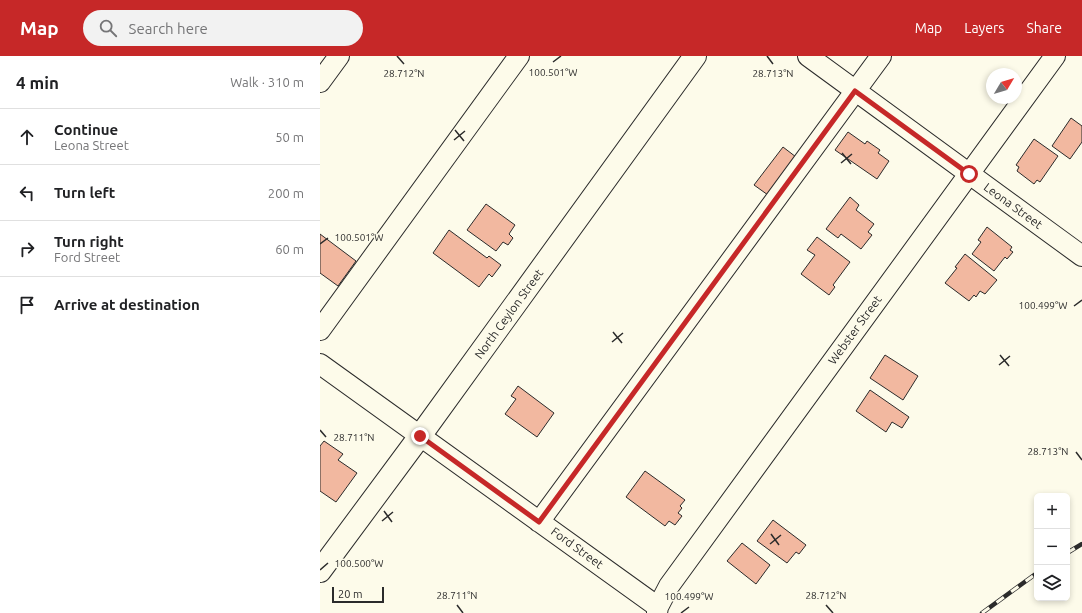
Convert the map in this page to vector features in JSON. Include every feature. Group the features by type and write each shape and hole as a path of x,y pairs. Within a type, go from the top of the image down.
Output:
{"main road":[{"name":"North Ceylon Street","path":"320,571 420,436 695,56"}],"street":[{"path":"320,82 339,56"},
{"path":"320,330 519,56"},
{"name":"Leona Street","path":"808,56 1082,256"},
{"path":"539,522 880,56"},
{"name":"Webster Street","path":"658,610 669,586 1055,56"},
{"name":"Ford Street","path":"320,364 658,610"}],"building":[{"path":"1071,118 1082,126 1082,142 1070,159 1052,146"},
{"path":"848,132 865,144 867,141 880,150 878,153 889,161 877,179 835,150"},
{"path":"1034,139 1058,156 1040,182 1037,180 1034,184 1017,171 1019,167 1016,165"},
{"path":"783,147 796,157 768,195 754,185"},
{"path":"850,197 859,205 856,210 874,224 868,232 872,235 861,249 841,234 838,238 826,229"},
{"path":"486,204 515,225 509,234 513,238 508,245 503,242 496,251 467,230"},
{"path":"987,227 1012,247 1010,250 1013,252 1007,259 1005,257 994,271 972,254 981,242 978,240"},
{"path":"449,230 487,258 489,256 501,265 492,277 489,274 479,287 433,253"},
{"path":"320,234 356,261 338,286 320,273"},
{"path":"817,237 850,262 833,285 835,287 829,295 801,274 815,255 807,250"},
{"path":"965,254 997,280 985,294 980,291 976,297 974,295 969,301 945,283 957,268 955,267"},
{"path":"885,355 918,376 903,400 870,378"},
{"path":"518,386 554,413 537,437 505,414 516,399 511,396"},
{"path":"870,390 909,417 902,428 892,422 886,432 856,411"},
{"path":"324,441 343,454 338,460 357,473 336,502 320,491 320,446"},
{"path":"645,471 685,500 680,506 682,508 678,513 682,516 675,525 669,521 665,526 626,497"},
{"path":"773,520 806,545 799,554 796,552 787,563 757,541"},
{"path":"742,543 770,565 756,584 727,561"}],"railway":[{"path":"1070,551 1082,544"},
{"path":"982,613 1034,575"}],"route":[{"path":"420,436 539,522 855,91 969,174"}]}
